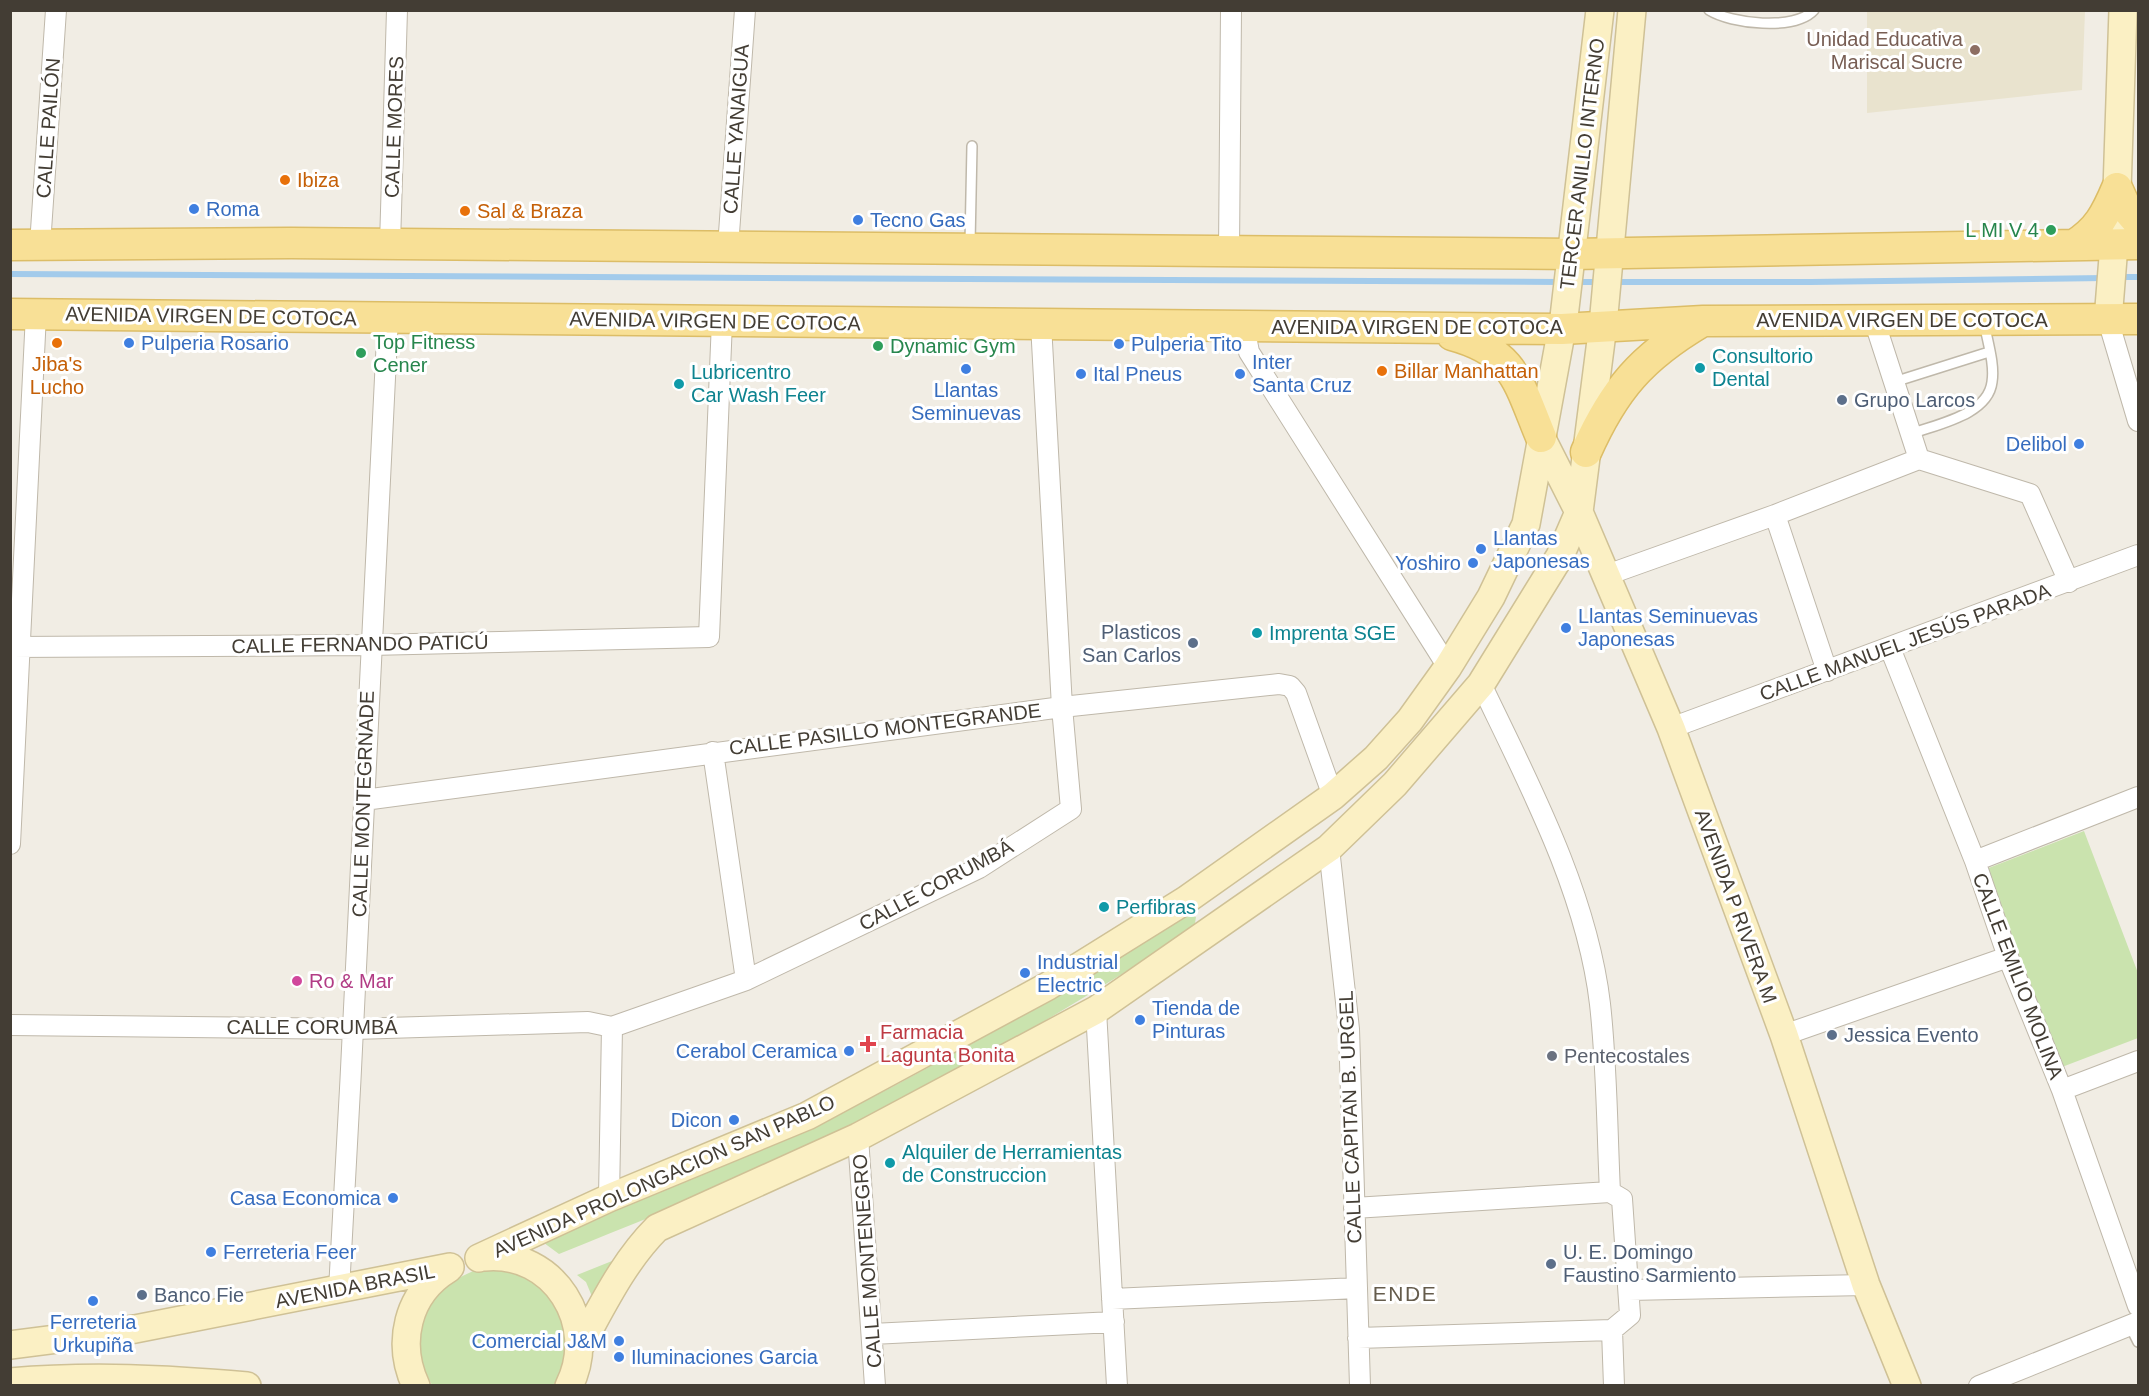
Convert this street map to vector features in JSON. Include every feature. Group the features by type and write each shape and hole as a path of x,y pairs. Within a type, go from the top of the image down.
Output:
{"main road":[{"name":"TERCER ANILLO INTERNO","path":"1563,323 1600,10"},
{"path":"1618,10 1610,94 1620,132"},
{"name":"TERCER ANILLO INTERNO","path":"1603,321 1632,10"},
{"path":"2109,314 2122,250 2117,188 2130,44 2123,10"},
{"path":"2117,188 2126,208 2139,222"},
{"path":"2074,245 2091,234 2102,221 2117,188"},
{"path":"25,245 390,244 1229,251 1571,258 2074,245 2122,250"},
{"name":"AVENIDA VIRGEN DE COTOCA","path":"23,314 1420,327 1603,321 1984,320 2109,314 2139,319"},
{"path":"579,1371 622,1272 640,1245 657,1228 858,1137 1096,1010 1329,848 1395,784 1481,684 1560,556 1579,512 1603,321"},
{"path":"1587,452 1600,420 1631,376 1664,344 1703,321"},
{"name":"AVENIDA PROLONGACION SAN PABLO","path":"479,1258 609,1198 807,1116 1048,986 1186,900 1333,796 1376,758 1410,720 1448,667 1491,597 1526,524 1540,436 1563,323"},
{"path":"1420,327 1478,342 1501,356 1515,375 1540,436"},
{"name":"AVENIDA P RIVERA M","path":"1540,436 1579,512 1604,576 1671,728 1784,1035 1866,1285 1907,1386"},
{"path":"1215,880 1215,890 1219,901 1227,908 1237,911"},
{"path":"1186,900 1203,912 1207,932"},
{"path":"479,1258 500,1257 520,1261 547,1275 561,1289 572,1306 579,1326 579,1371"},
{"name":"AVENIDA BRASIL","path":"10,1345 135,1329 339,1290 450,1267 479,1258"},
{"path":"416,1386 406,1358 408,1320 416,1301 427,1286 450,1267"},
{"path":"10,1382 64,1377 134,1377 248,1386"}],"street":[{"name":"CALLE PAILÓN","path":"25,245 56,10"},
{"name":"CALLE MORES","path":"390,244 397,10"},
{"name":"CALLE YANAIGUA","path":"728,247 745,10"},
{"path":"1229,251 1231,10"},
{"path":"10,844 23,314"},
{"path":"2109,314 2139,421"},
{"name":"CALLE MONTEGRNADE","path":"339,1290 354,1029 370,645 388,318"},
{"path":"1874,320 1918,459"},
{"name":"CALLE FERNANDO PATICÚ","path":"14,647 370,645 709,638 722,321"},
{"name":"CALLE CORUMBÁ","path":"10,1025 354,1029 588,1022 612,1027 747,980 979,868 1071,809 1062,706 1041,324"},
{"path":"1244,326 1250,352 1448,667"},
{"path":"1604,576 1775,515 1918,459 2030,495 2069,582"},
{"path":"1775,515 1827,671"},
{"name":"CALLE MANUEL JESÚS PARADA","path":"1671,728 2139,555"},
{"name":"CALLE EMILIO MOLINA","path":"1890,648 1975,861 2008,957 2062,1090 2139,1306"},
{"name":"CALLE PASILLO MONTEGRANDE","path":"364,800 1062,706 1279,684 1290,686 1296,693 1333,796"},
{"path":"1481,684 1546,818 1583,925 1600,1003 1610,1192"},
{"path":"712,752 747,980"},
{"path":"1975,861 2139,797"},
{"name":"CALLE CAPITAN B. URGEL","path":"1329,848 1349,1029 1360,1386"},
{"path":"1784,1035 2008,957"},
{"path":"1096,1010 1117,1386"},
{"path":"609,1198 612,1027"},
{"path":"2062,1090 2139,1061"},
{"name":"CALLE MONTENEGRO","path":"858,1137 875,1386"},
{"path":"1354,1208 1610,1192 1622,1199 1630,1315 1612,1330 1358,1338"},
{"path":"1629,1290 1866,1285"},
{"path":"1112,1299 1357,1288"},
{"path":"872,1334 1114,1322"},
{"path":"1612,1330 1614,1386"},
{"path":"1979,1386 2136,1330"}],"lane":[{"path":"1709,10 1716,15 1764,25 1808,17 1814,10"},
{"path":"969,249 972,146"},
{"path":"1911,434 1977,408 1989,394 1993,381 1984,320"},
{"path":"1894,382 1989,352"}],"shaded area":[{"name":"Unidad Educativa Mariscal Sucre","path":"1867,11 2085,11 2082,90 1867,113"}],"green space":[{"path":"2084,831 2138,973 2138,1038 2062,1067 1986,869"},
{"path":"1185,912 1196,917 1194,929 1019,1036 885,1111 805,1151 735,1182 559,1254 540,1240 737,1160 853,1107 1022,1014"},
{"path":"612,1261 593,1299 586,1282 577,1275"},
{"path":"503,1268 525,1276 541,1286 553,1300 561,1315 565,1332 565,1349 561,1368 553,1386 432,1385 423,1366 419,1348 419,1331 424,1315 432,1301 444,1289 459,1278 478,1269"}],"waterway":[{"path":"10,274 1561,282"},
{"path":"2117,277 2138,277"},
{"path":"1613,282 2104,278"},
{"path":"1574,282 1600,282"}],"place":[{"name":"Unidad Educativa Mariscal Sucre","path":"1975,50"},
{"name":"Ibiza","path":"285,180"},
{"name":"Roma","path":"194,209"},
{"name":"Sal & Braza","path":"465,211"},
{"name":"Tecno Gas","path":"858,220"},
{"name":"L MI V 4","path":"2051,230"},
{"name":"Jiba's Lucho","path":"57,343"},
{"name":"Pulperia Rosario","path":"129,343"},
{"name":"Pulperia Tito","path":"1119,344"},
{"name":"Dynamic Gym","path":"878,346"},
{"name":"Top Fitness Cener","path":"361,353"},
{"name":"Consultorio Dental","path":"1700,368"},
{"name":"Llantas Seminuevas","path":"966,369"},
{"name":"Billar Manhattan","path":"1382,371"},
{"name":"Ital Pneus","path":"1081,374"},
{"name":"Inter Santa Cruz","path":"1240,374"},
{"name":"Lubricentro Car Wash Feer","path":"679,384"},
{"name":"Grupo Larcos","path":"1842,400"},
{"name":"Delibol","path":"2079,444"},
{"name":"Llantas Japonesas","path":"1481,549"},
{"name":"Yoshiro","path":"1473,563"},
{"name":"Llantas Seminuevas Japonesas","path":"1566,628"},
{"name":"Imprenta SGE","path":"1257,633"},
{"name":"Plasticos San Carlos","path":"1193,643"},
{"name":"Perfibras","path":"1104,907"},
{"name":"Industrial Electric","path":"1025,973"},
{"name":"Ro & Mar","path":"297,981"},
{"name":"Tienda de Pinturas","path":"1140,1020"},
{"name":"Jessica Evento","path":"1832,1035"},
{"name":"Farmacia Lagunta Bonita","path":"868,1044"},
{"name":"Cerabol Ceramica","path":"849,1051"},
{"name":"Pentecostales","path":"1552,1056"},
{"name":"Dicon","path":"734,1120"},
{"name":"Alquiler de Herramientas de Construccion","path":"890,1163"},
{"name":"Casa Economica","path":"393,1198"},
{"name":"Ferreteria Feer","path":"211,1252"},
{"name":"U. E. Domingo Faustino Sarmiento","path":"1551,1264"},
{"name":"Banco Fie","path":"142,1295"},
{"name":"Ferreteria Urkupiña","path":"93,1301"},
{"name":"Comercial J&M","path":"619,1341"},
{"name":"Iluminaciones Garcia","path":"619,1357"}],"district":[{"name":"ENDE","path":"1405,1294"}]}
